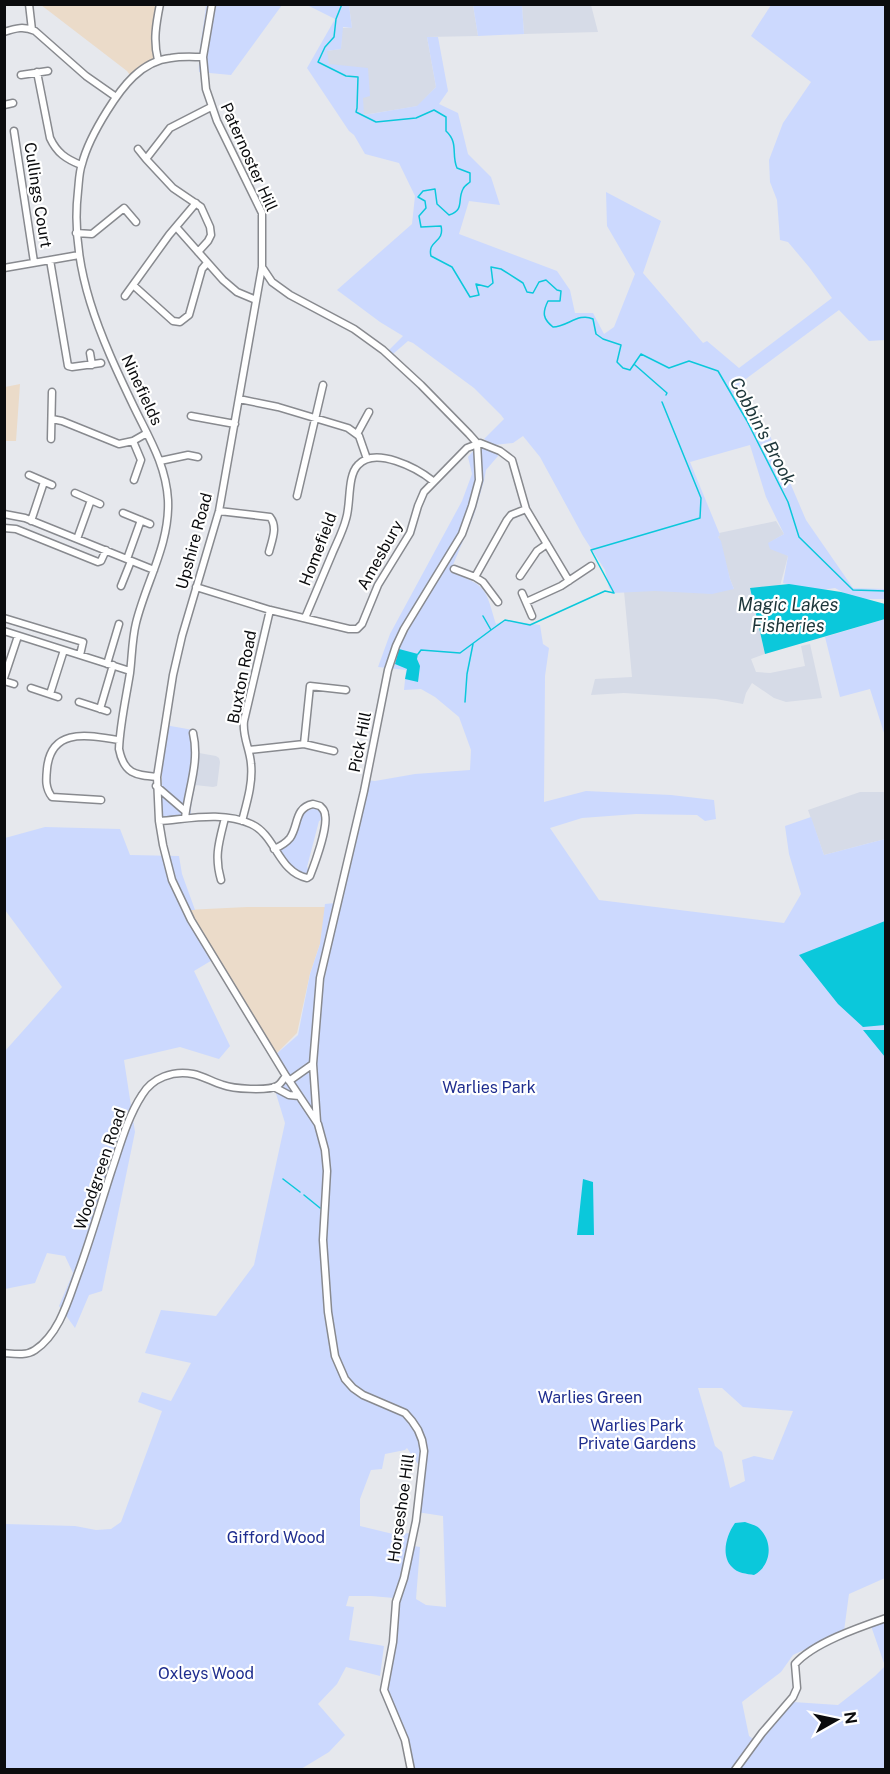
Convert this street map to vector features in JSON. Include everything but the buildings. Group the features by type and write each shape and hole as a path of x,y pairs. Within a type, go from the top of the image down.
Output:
{"street":[{"path":"29,4 33,30"},
{"path":"160,4 155,32 158,60 203,57"},
{"name":"Paternoster Hill","path":"212,4 203,57 204,79 212,107 262,213 262,267"},
{"path":"4,32 20,27 33,30 86,76 116,98"},
{"name":"Ninefields","path":"157,777 139,776 130,772 120,754 119,740 136,624 166,524 168,502 166,484 160,461 130,399 91,308 79,255 76,209 81,165 95,131 116,98 142,69 158,60"},
{"path":"21,75 48,71"},
{"path":"38,72 50,138 54,147 60,154 81,165"},
{"path":"4,105 14,103"},
{"path":"146,159 170,128 212,107"},
{"name":"Cullings Court","path":"14,131 34,262"},
{"path":"138,149 173,188 201,207 211,235 198,252"},
{"path":"124,296 196,203"},
{"path":"76,233 92,234 124,208 136,222"},
{"path":"177,228 223,280 237,292 256,300"},
{"path":"4,268 79,255"},
{"path":"50,260 68,366 100,363"},
{"path":"133,285 173,321 180,322 189,315 202,269 207,262"},
{"path":"262,267 272,282 290,295 354,329 383,350 479,443 500,451 512,460 526,508 569,581"},
{"name":"Upshire Road","path":"262,267 219,512 182,636 173,675 156,786 163,845 176,890 191,920 288,1079"},
{"path":"90,353 92,364"},
{"path":"297,496 322,385"},
{"path":"51,439 52,392"},
{"path":"239,399 278,407 348,428 357,435 362,443 367,459 374,457 392,460 424,474 433,481"},
{"path":"357,435 369,412"},
{"path":"191,416 234,424"},
{"path":"52,419 119,444 133,441 147,433"},
{"path":"133,441 141,460 134,480"},
{"name":"Amesbury","path":"305,618 349,629 357,629 362,624 378,585 410,533 424,492 467,448 479,443"},
{"name":"Pick Hill","path":"318,1124 313,1064 320,978 364,792 388,670 404,629 462,534 479,480 479,443"},
{"path":"160,461 188,455 198,457"},
{"name":"Homefield","path":"305,618 347,518 353,471 367,459"},
{"path":"29,475 52,485"},
{"path":"31,521 44,482"},
{"path":"75,493 100,504"},
{"path":"77,539 91,500"},
{"path":"475,577 507,520 511,515 526,508"},
{"path":"219,512 270,517 274,528 269,552"},
{"path":"123,513 150,524"},
{"path":"4,514 31,521 154,570"},
{"path":"122,586 141,520"},
{"path":"4,528 15,529 98,562 101,561 106,550"},
{"path":"520,576 537,551 547,544"},
{"path":"526,602 561,586 591,566"},
{"path":"454,569 483,582 498,602"},
{"path":"196,587 270,610 305,618"},
{"path":"522,593 532,616"},
{"name":"Buxton Road","path":"242,820 252,772 243,730 244,721 270,610"},
{"path":"5,619 84,642 80,655"},
{"path":"79,702 104,710 110,664 119,624"},
{"path":"4,631 130,671"},
{"path":"15,684 4,679 18,636"},
{"path":"50,694 64,650"},
{"path":"304,744 310,686 346,690"},
{"path":"31,688 58,697"},
{"path":"185,814 194,769 193,733"},
{"path":"101,800 51,796 47,789 48,761 55,747 71,737 88,736 119,740"},
{"path":"249,750 304,744 334,751"},
{"path":"156,786 185,814"},
{"path":"159,821 185,814 242,820 252,824 263,833 274,849 292,871 303,877 310,876 325,827 326,815 323,809 313,804 302,808 289,839 274,849"},
{"path":"221,880 216,859 225,818"},
{"path":"274,1087 313,1064"},
{"name":"Woodgreen Road","path":"4,1353 25,1354 38,1349 48,1338 62,1315 86,1253 117,1152 133,1111 146,1089 155,1081 166,1075 185,1073 194,1074 227,1087 261,1089 274,1087 289,1095 299,1096"},
{"name":"Horseshoe Hill","path":"288,1079 318,1124 325,1150 327,1171 323,1240 325,1283 335,1356 345,1379 353,1388 363,1395 405,1413 422,1440 424,1451 416,1521 405,1578 396,1602 393,1642 384,1690 405,1740 411,1770"},
{"path":"735,1770 762,1733 794,1697 797,1688 795,1664 801,1657 808,1651 840,1636 885,1618"}],"shaded area":[{"path":"41,5 160,5 157,19 158,60 132,78 127,71"},
{"path":"349,5 473,5 478,36 427,37 436,87 418,106 363,115 363,98 329,65 326,51 341,49 342,28 352,28"},
{"path":"522,5 591,5 598,32 524,34"},
{"path":"20,384 16,441 5,441 5,387"},
{"path":"776,521 784,534 769,543 788,556 780,586 750,588 765,654 751,659 756,672 770,673 805,666 801,646 810,644 822,698 786,702 774,698 752,683 743,704 716,699 624,693 591,695 595,679 632,677 624,591 734,589 719,533"},
{"path":"199,753 219,758 217,786 195,785"},
{"path":"860,792 885,792 885,839 824,855 808,810"},
{"path":"326,907 320,944 310,974 297,1033 274,1056 186,910"}],"green space":[{"path":"206,5 282,5 231,75 199,72"},
{"path":"307,5 349,5 352,28 343,27 341,49 327,51 329,64 368,68 370,96 363,98 364,115 417,106 436,87 427,37 438,37 448,91 439,104 458,113 468,154 491,177 500,205 469,201 459,234 557,271 570,290 575,313 593,313 604,334 614,327 635,274 607,226 606,192 661,221 643,273 703,343 707,341 739,368 832,298 788,242 780,240 777,200 770,182 769,160 783,123 811,82 751,36 771,5 885,5 885,340 869,341 839,310 739,384 768,431 806,520 853,588 885,589 885,599 855,599 835,588 816,591 783,583 788,556 770,549 768,543 784,534 766,497 750,445 690,462 720,535 718,537 734,589 712,594 655,591 614,593 609,588 605,570 583,536 540,457 523,436 513,443 494,445 484,439 504,419 501,415 474,388 413,343 408,341 393,354 388,351 403,336 337,290 412,224 415,196 399,163 365,154 307,68 335,19"},
{"path":"473,5 522,5 524,34 478,36"},
{"path":"480,443 500,451 486,470 474,515 450,572 483,589 496,624 505,620 540,625 543,644 549,648 545,676 544,802 586,791 671,795 714,800 716,819 705,821 697,815 636,814 582,818 550,828 599,900 784,923 801,894 789,854 785,826 811,817 824,855 885,839 885,1578 849,1594 844,1631 793,1655 781,1672 742,1702 749,1736 759,1743 793,1702 838,1705 885,1666 885,1769 407,1769 402,1736 384,1690 394,1598 349,1596 346,1606 354,1607 349,1640 384,1646 380,1676 346,1667 337,1684 318,1704 345,1735 329,1752 301,1769 5,1770 5,1524 75,1526 96,1530 111,1529 121,1522 162,1411 138,1402 142,1392 171,1401 191,1363 145,1353 161,1310 216,1316 254,1265 285,1123 274,1087 286,1076 274,1056 298,1035 310,974 320,944 325,904 335,903 365,780 375,781 415,774 470,770 471,750 459,717 435,697 421,689 404,690 406,670 378,667 390,634 462,501 472,474 468,457","holes":["698,1388 722,1388 743,1407 793,1411 773,1460 754,1456 742,1460 745,1481 730,1488 722,1452 715,1446","407,1448 420,1467 417,1512 443,1516 446,1607 426,1605 416,1599 420,1547 414,1546 397,1589 411,1533 393,1534 360,1526 360,1499 371,1470 382,1469 385,1454"]},
{"path":"886,619 885,736 870,689 840,697 825,637"},
{"path":"165,725 193,730 198,751 198,765 191,816 162,821 162,774"},
{"path":"314,808 321,811 323,819 319,821 307,867 310,871 306,876 299,875 280,854 281,849 302,816"},
{"path":"45,827 120,829 130,855 179,856 182,874 195,910 187,910 214,959 194,971 230,1046 219,1059 180,1047 124,1060 135,1132 102,1291 89,1295 75,1328 59,1306 73,1273 65,1256 47,1253 35,1283 5,1289 5,1051 62,987 5,910 5,838"},
{"path":"885,1621 885,1666 871,1626"}],"water":[{"name":"Magic Lakes Fisheries","path":"789,584 841,592 885,604 885,619 765,654 750,588"},
{"path":"399,649 418,654 417,659 420,666 418,682 405,679 407,669 395,664"},
{"path":"885,921 885,1025 863,1027 838,1004 799,955"},
{"path":"863,1030 885,1030 885,1057"},
{"path":"583,1179 593,1182 594,1235 577,1235"},
{"path":"745,1522 759,1528 767,1540 767,1560 760,1571 754,1575 734,1569 726,1557 727,1539 732,1528 735,1523"}],"waterway":[{"name":"Cobbin's Brook","path":"342,4 336,19 334,37 325,47 318,62 346,76 358,77 356,112 376,122 416,118 434,110 446,117 446,131 454,144 457,168 470,173 470,182 461,193 459,207 454,213 449,215 437,204 435,189 423,191 418,197 425,201 426,208 419,216 421,227 441,226 441,236 431,247 431,256 452,267 470,297 479,295 476,284 488,287 493,283 491,267 501,269 523,283 527,292 533,293 539,282 546,280 561,291 560,301 548,301 544,312 547,321 553,327 578,318 593,319 596,334 621,345 617,362 623,368 630,370 641,354 669,368 689,361 718,371 747,421 788,502 799,537 853,590 886,591"},
{"path":"635,365 667,393 666,395"},
{"path":"483,616 491,630 505,620 530,625 605,591 614,593 591,550 700,518 701,498 662,402"},
{"path":"418,654 421,650 460,653 491,630"},
{"path":"465,702 467,674 473,644"},
{"path":"283,1179 300,1192"},
{"path":"304,1195 320,1208"}],"park label":[{"name":"Warlies Park","path":"489,1087"},
{"name":"Warlies Green","path":"590,1397"},
{"name":"Warlies Park Private Gardens","path":"637,1434"},
{"name":"Gifford Wood","path":"276,1537"},
{"name":"Oxleys Wood","path":"206,1673"}]}
